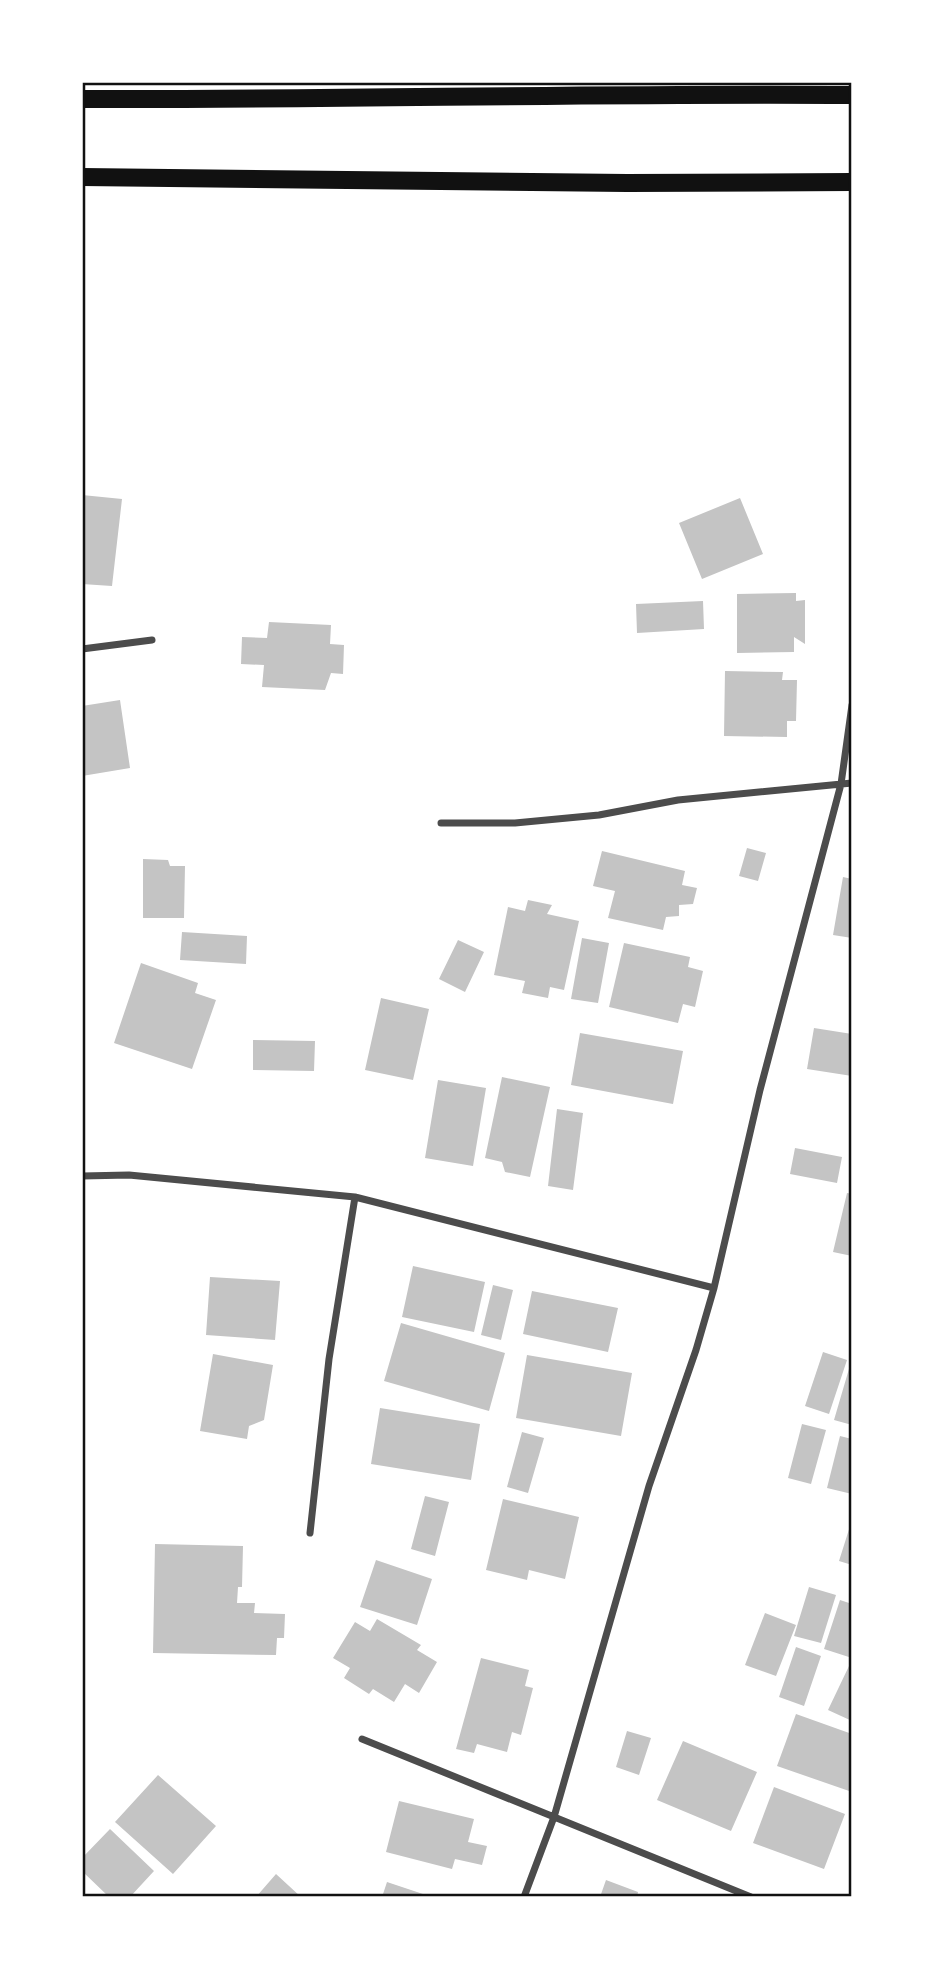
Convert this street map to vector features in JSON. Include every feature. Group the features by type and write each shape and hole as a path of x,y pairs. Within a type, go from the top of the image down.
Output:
{"main road":[{"path":"82,99 627,94 852,95"},
{"path":"82,177 627,183 852,182"}],"street":[{"path":"82,649 152,640"},
{"path":"524,1897 554,1817 649,1486 696,1350 714,1287 760,1090 841,784 852,705"},
{"path":"441,823 515,822 600,816 678,800 852,783"},
{"path":"82,1175 129,1175 355,1198 714,1287"},
{"path":"310,1533 329,1359 355,1198"},
{"path":"362,1739 751,1897"}],"building":[{"path":"82,495 122,499 112,586 82,584"},
{"path":"740,498 763,554 702,579 679,523"},
{"path":"796,593 796,601 805,600 805,644 794,637 794,652 737,653 737,594"},
{"path":"703,601 704,629 637,633 636,604"},
{"path":"269,622 331,625 330,644 344,645 343,674 331,673 325,690 262,687 264,665 241,664 242,637 267,638"},
{"path":"725,671 783,672 782,680 797,680 796,721 787,721 787,737 724,736"},
{"path":"120,700 130,768 82,776 82,706"},
{"path":"747,848 766,853 758,881 739,876"},
{"path":"602,851 685,871 682,885 697,888 693,904 679,905 679,916 666,917 663,930 608,918 615,891 593,886"},
{"path":"143,859 168,860 170,866 185,866 184,918 143,918"},
{"path":"843,877 852,879 852,938 833,935"},
{"path":"528,900 552,905 547,914 579,921 564,990 550,987 548,998 522,993 525,981 494,975 508,907 525,911"},
{"path":"182,932 247,936 246,964 180,960"},
{"path":"582,938 609,943 598,1003 571,999"},
{"path":"458,940 484,952 465,992 439,979"},
{"path":"624,943 690,957 688,967 703,971 695,1007 683,1004 678,1023 609,1007"},
{"path":"141,963 198,983 195,993 216,1000 192,1069 114,1043"},
{"path":"381,998 429,1009 413,1080 365,1070"},
{"path":"814,1028 852,1034 852,1076 807,1069"},
{"path":"580,1033 683,1051 673,1104 571,1085"},
{"path":"253,1040 315,1041 314,1071 253,1070"},
{"path":"502,1077 550,1087 530,1177 505,1172 502,1162 485,1158"},
{"path":"438,1080 486,1088 473,1166 425,1158"},
{"path":"557,1109 583,1113 573,1190 548,1186"},
{"path":"795,1148 842,1157 837,1183 790,1174"},
{"path":"847,1193 852,1194 852,1256 833,1252"},
{"path":"413,1266 485,1282 474,1332 402,1317"},
{"path":"210,1277 280,1281 275,1340 206,1335"},
{"path":"493,1285 513,1290 501,1340 481,1335"},
{"path":"532,1291 618,1308 608,1352 523,1334"},
{"path":"401,1323 505,1353 489,1411 384,1381"},
{"path":"823,1352 847,1360 829,1414 805,1406"},
{"path":"213,1354 273,1365 264,1420 249,1426 247,1439 200,1431"},
{"path":"527,1355 632,1373 621,1436 516,1418"},
{"path":"852,1362 852,1425 834,1420"},
{"path":"380,1408 480,1424 471,1480 371,1464"},
{"path":"802,1424 826,1430 811,1484 788,1478"},
{"path":"522,1432 544,1438 528,1493 507,1487"},
{"path":"840,1436 852,1439 852,1494 827,1488"},
{"path":"425,1496 449,1502 435,1556 411,1549"},
{"path":"503,1499 579,1517 565,1579 529,1570 527,1580 486,1570"},
{"path":"852,1523 852,1565 839,1561"},
{"path":"155,1544 243,1546 242,1587 238,1587 237,1603 255,1603 254,1613 285,1614 284,1638 277,1638 276,1655 153,1653"},
{"path":"376,1560 432,1579 417,1625 360,1607"},
{"path":"809,1587 836,1595 821,1643 794,1636"},
{"path":"840,1600 852,1604 852,1658 824,1649"},
{"path":"765,1613 796,1625 776,1676 745,1665"},
{"path":"377,1619 421,1645 417,1650 437,1662 419,1693 405,1684 394,1702 373,1689 369,1694 344,1678 350,1668 333,1658 355,1622 370,1631"},
{"path":"796,1647 821,1656 804,1706 779,1697"},
{"path":"481,1658 529,1670 525,1686 533,1688 521,1735 512,1732 507,1752 477,1744 474,1753 456,1749"},
{"path":"849,1666 852,1668 852,1721 828,1710"},
{"path":"796,1714 852,1734 852,1792 777,1766"},
{"path":"627,1731 651,1738 639,1775 616,1767"},
{"path":"683,1741 757,1772 731,1831 657,1800"},
{"path":"158,1775 216,1826 173,1874 115,1822"},
{"path":"774,1787 845,1814 824,1869 753,1843"},
{"path":"399,1801 474,1819 468,1842 487,1846 482,1865 455,1859 452,1869 386,1852"},
{"path":"110,1829 154,1871 130,1897 109,1897 82,1871 82,1858"},
{"path":"276,1874 301,1897 256,1897"},
{"path":"606,1880 638,1892 637,1897 600,1897"},
{"path":"387,1882 429,1896 429,1897 382,1897"}]}
